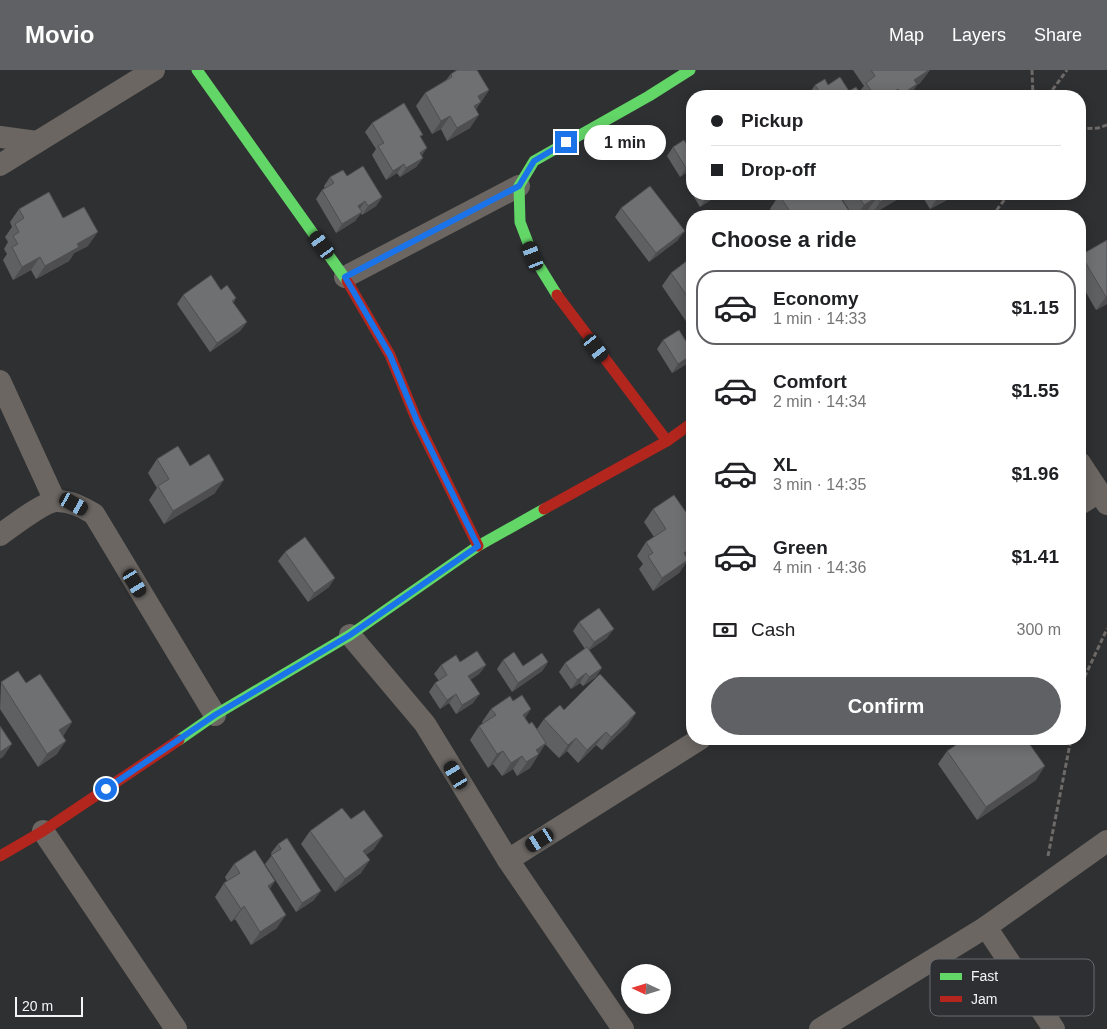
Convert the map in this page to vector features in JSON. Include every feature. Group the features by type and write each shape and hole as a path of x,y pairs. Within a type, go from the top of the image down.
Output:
{"street":[{"path":"0,164 154,70"},
{"path":"197,70 345,277 390,355 417,421 478,546"},
{"path":"345,277 519,186 534,161 649,96 690,70"},
{"path":"0,137 37,142"},
{"path":"519,186 520,222 533,256 561,302 667,441"},
{"path":"0,381 55,501"},
{"path":"0,856 43,831 215,715 350,635 478,546 667,441 686,428"},
{"path":"1086,472 1103,498 1086,502"},
{"path":"0,535 38,509 55,501 74,504 94,514 215,715"},
{"path":"350,635 425,724 508,860 623,1029"},
{"path":"508,860 690,745"},
{"path":"43,831 176,1029"},
{"path":"934,959 986,927 1107,841"},
{"path":"986,927 1007,959"},
{"path":"820,1029 930,961"},
{"path":"1045,1016 1054,1029"}],"path":[{"path":"1032,70 1033,90"},
{"path":"1052,90 1067,70"},
{"path":"1086,129 1107,125"},
{"path":"997,210 1004,200"},
{"path":"1086,674 1107,629"},
{"path":"1041,888 1070,745"}],"building":[{"path":"457,70 477,70 489,90 478,96 481,102 474,106 479,115 457,128 450,116 441,121 425,93 452,77 451,74"},
{"path":"871,70 929,70 914,80 917,84 908,90 871,90 866,83 875,76"},
{"path":"840,77 848,90 818,90 815,85 825,79 828,85"},
{"path":"404,103 423,135 420,136 427,148 420,153 423,158 406,168 404,164 393,171 378,146 384,143 372,123"},
{"path":"684,140 686,143 686,168 673,147"},
{"path":"363,166 382,197 368,206 365,201 358,206 362,212 342,224 322,190 334,183 330,177 343,170 347,176"},
{"path":"650,186 685,231 656,253 621,208"},
{"path":"49,192 63,218 84,207 98,232 77,244 79,247 45,266 40,257 22,267 12,247 18,244 13,236 19,232 15,224 24,218 19,209"},
{"path":"782,200 842,200 848,210 789,210"},
{"path":"861,200 872,200 864,205"},
{"path":"1107,240 1106,297 1086,263 1086,252"},
{"path":"686,262 686,294 671,273"},
{"path":"211,275 221,290 227,285 236,298 232,301 247,322 217,343 183,295"},
{"path":"679,330 686,341 686,359 678,364 663,340"},
{"path":"178,446 190,466 209,454 224,480 173,511 158,486 169,479 157,459"},
{"path":"674,495 686,512 686,552 684,553 686,561 662,578 648,556 653,553 646,542 666,529 653,509"},
{"path":"305,537 335,578 314,593 285,552"},
{"path":"599,608 614,629 594,642 579,622"},
{"path":"587,647 602,668 589,677 586,673 577,680 565,663"},
{"path":"477,651 486,665 468,676 480,694 462,705 456,694 447,700 435,683 447,675 441,665 456,655 460,662"},
{"path":"514,652 523,666 542,653 548,662 518,683 503,660"},
{"path":"18,671 26,683 40,674 72,722 59,730 66,741 47,754 1,682"},
{"path":"600,674 636,713 611,737 606,732 587,750 576,738 568,745 544,719 560,705 564,710"},
{"path":"522,695 531,709 523,715 529,724 532,722 546,743 536,750 539,754 526,762 522,756 511,763 503,751 497,754 479,726 496,715 491,709 510,696 513,701"},
{"path":"0,726 12,744 0,752"},
{"path":"956,745 1030,745 1045,766 986,807 947,751"},
{"path":"342,808 351,819 364,810 383,836 363,851 370,860 345,879 310,831"},
{"path":"287,838 321,891 302,903 271,855 281,849 278,844"},
{"path":"255,850 275,881 268,886 286,915 260,932 244,906 241,909 224,883 240,873 234,864"}],"traffic: fast":[{"path":"197,70 347,281"},
{"path":"557,295 533,256 520,222 519,186 534,161 649,96 690,70"},
{"path":"179,740 215,715 350,635 478,546 544,509"}],"traffic: jam":[{"path":"347,281 390,355 417,421 478,546"},
{"path":"557,295 667,441"},
{"path":"544,509 667,441 686,427"},
{"path":"0,856 43,831 179,740"}],"route":[{"path":"106,789 215,715 350,635 478,546 417,421 390,355 345,277 519,186 534,161 566,142"}]}
